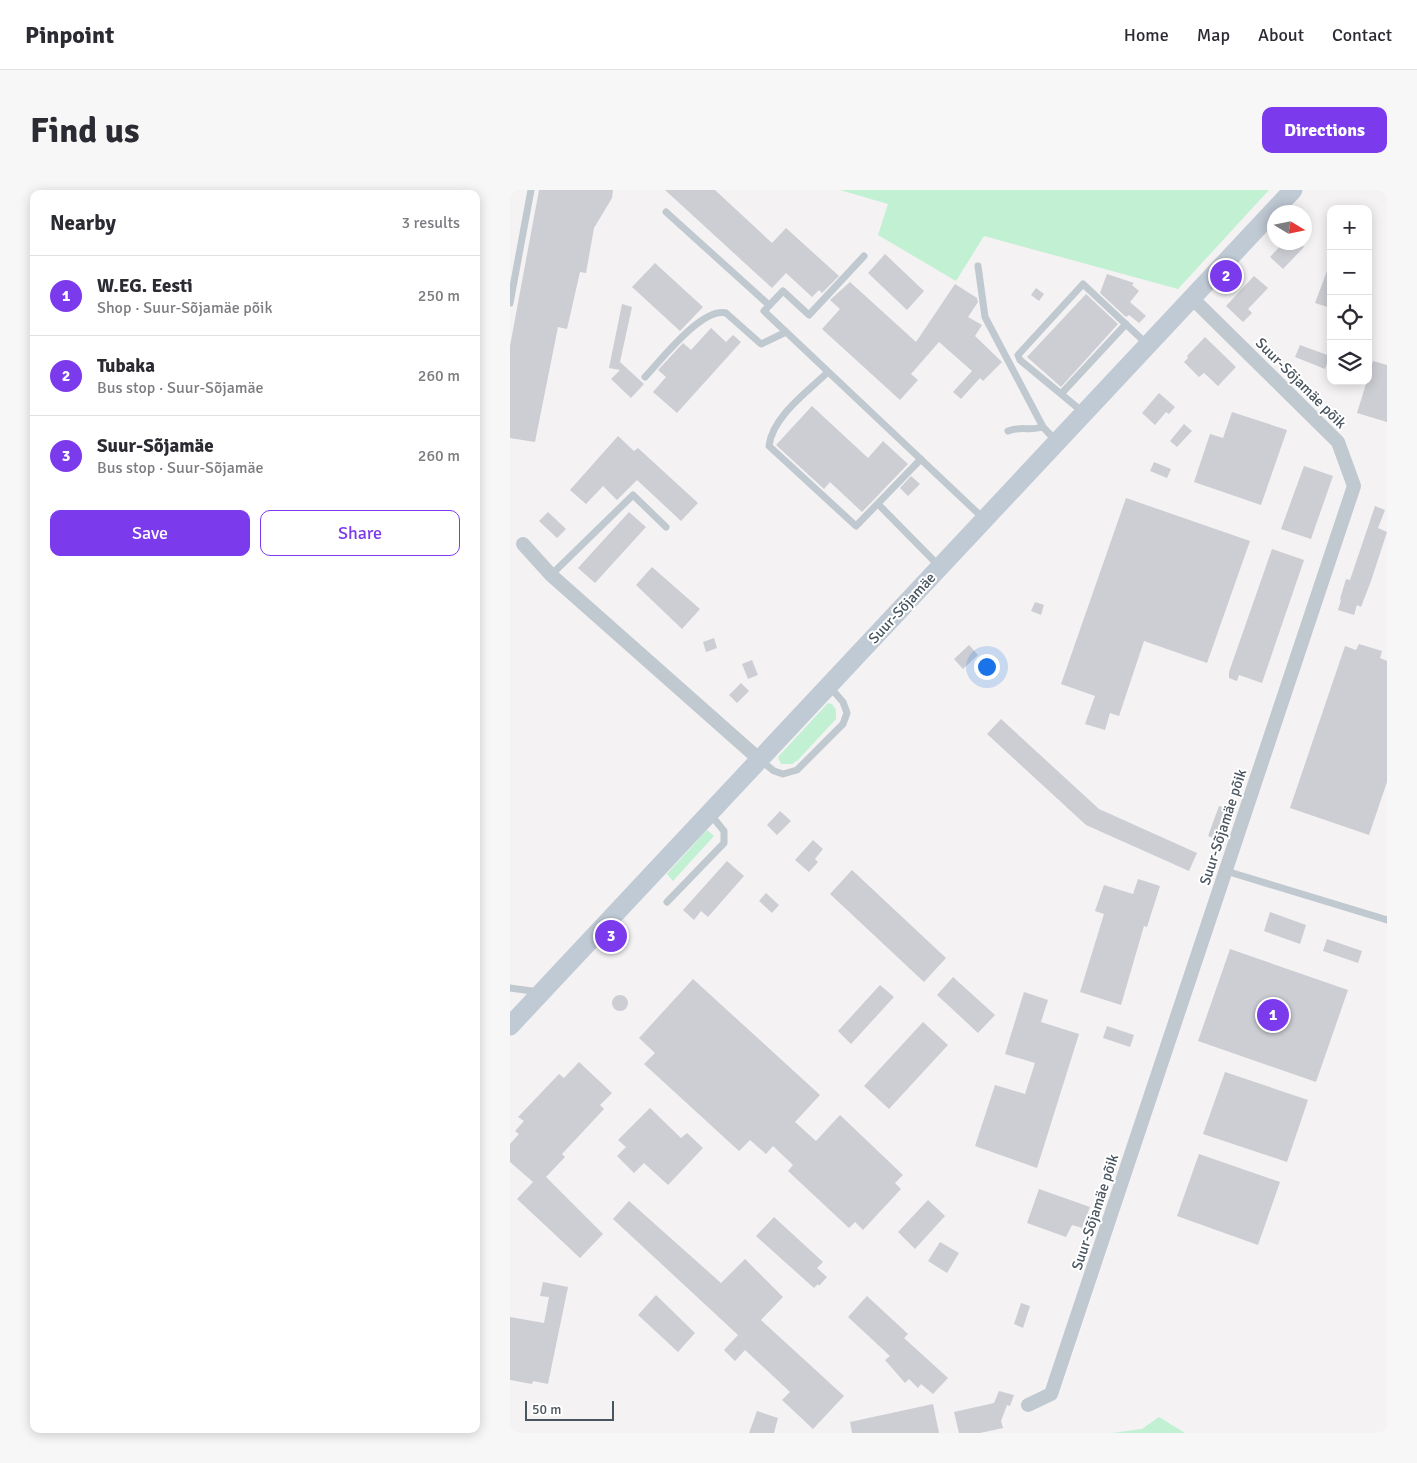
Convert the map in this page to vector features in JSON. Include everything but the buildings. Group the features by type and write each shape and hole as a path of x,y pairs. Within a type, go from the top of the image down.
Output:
{"main road":[{"name":"Suur-Sõjamäe","path":"510,1026 1293,190"}],"street":[{"name":"Suur-Sõjamäe põik","path":"1028,1405 1051,1394 1354,486 1338,442 1192,298"},
{"path":"524,544 550,575 760,760"}],"lane":[{"path":"510,303 531,190"},
{"path":"666,212 769,305"},
{"path":"864,256 809,315 783,291 764,311 985,520"},
{"path":"978,266 985,317 1043,427 1057,442"},
{"path":"1084,413 1020,360 1018,355 1083,284 1148,345"},
{"path":"645,377 702,319 718,311 726,313 761,344 786,332"},
{"path":"1061,394 1126,324"},
{"path":"828,372 777,422 770,435 769,446 856,526 921,459"},
{"path":"1008,431 1018,427 1032,430 1043,427"},
{"path":"550,575 633,495 666,527"},
{"path":"878,504 940,567"},
{"path":"760,760 774,771 783,774 797,770 843,724 847,713 844,702 829,686"},
{"path":"667,902 724,843 724,831 710,814"},
{"path":"1226,871 1387,920"},
{"path":"510,988 542,992"}],"green space":[{"path":"840,190 1269,190 1178,289 984,236 956,281 878,235 888,204"},
{"path":"828,703 832,704 836,710 836,719 798,760 792,764 781,764 778,757"},
{"path":"707,830 714,836 673,881 667,874"},
{"path":"1159,1417 1185,1433 1112,1433 1142,1429"}],"place":[{"name":"Tubaka","path":"1226,276"},
{"name":"Suur-Sõjamäe","path":"611,936"},
{"name":"W.EG. Eesti","path":"1273,1015"}]}
